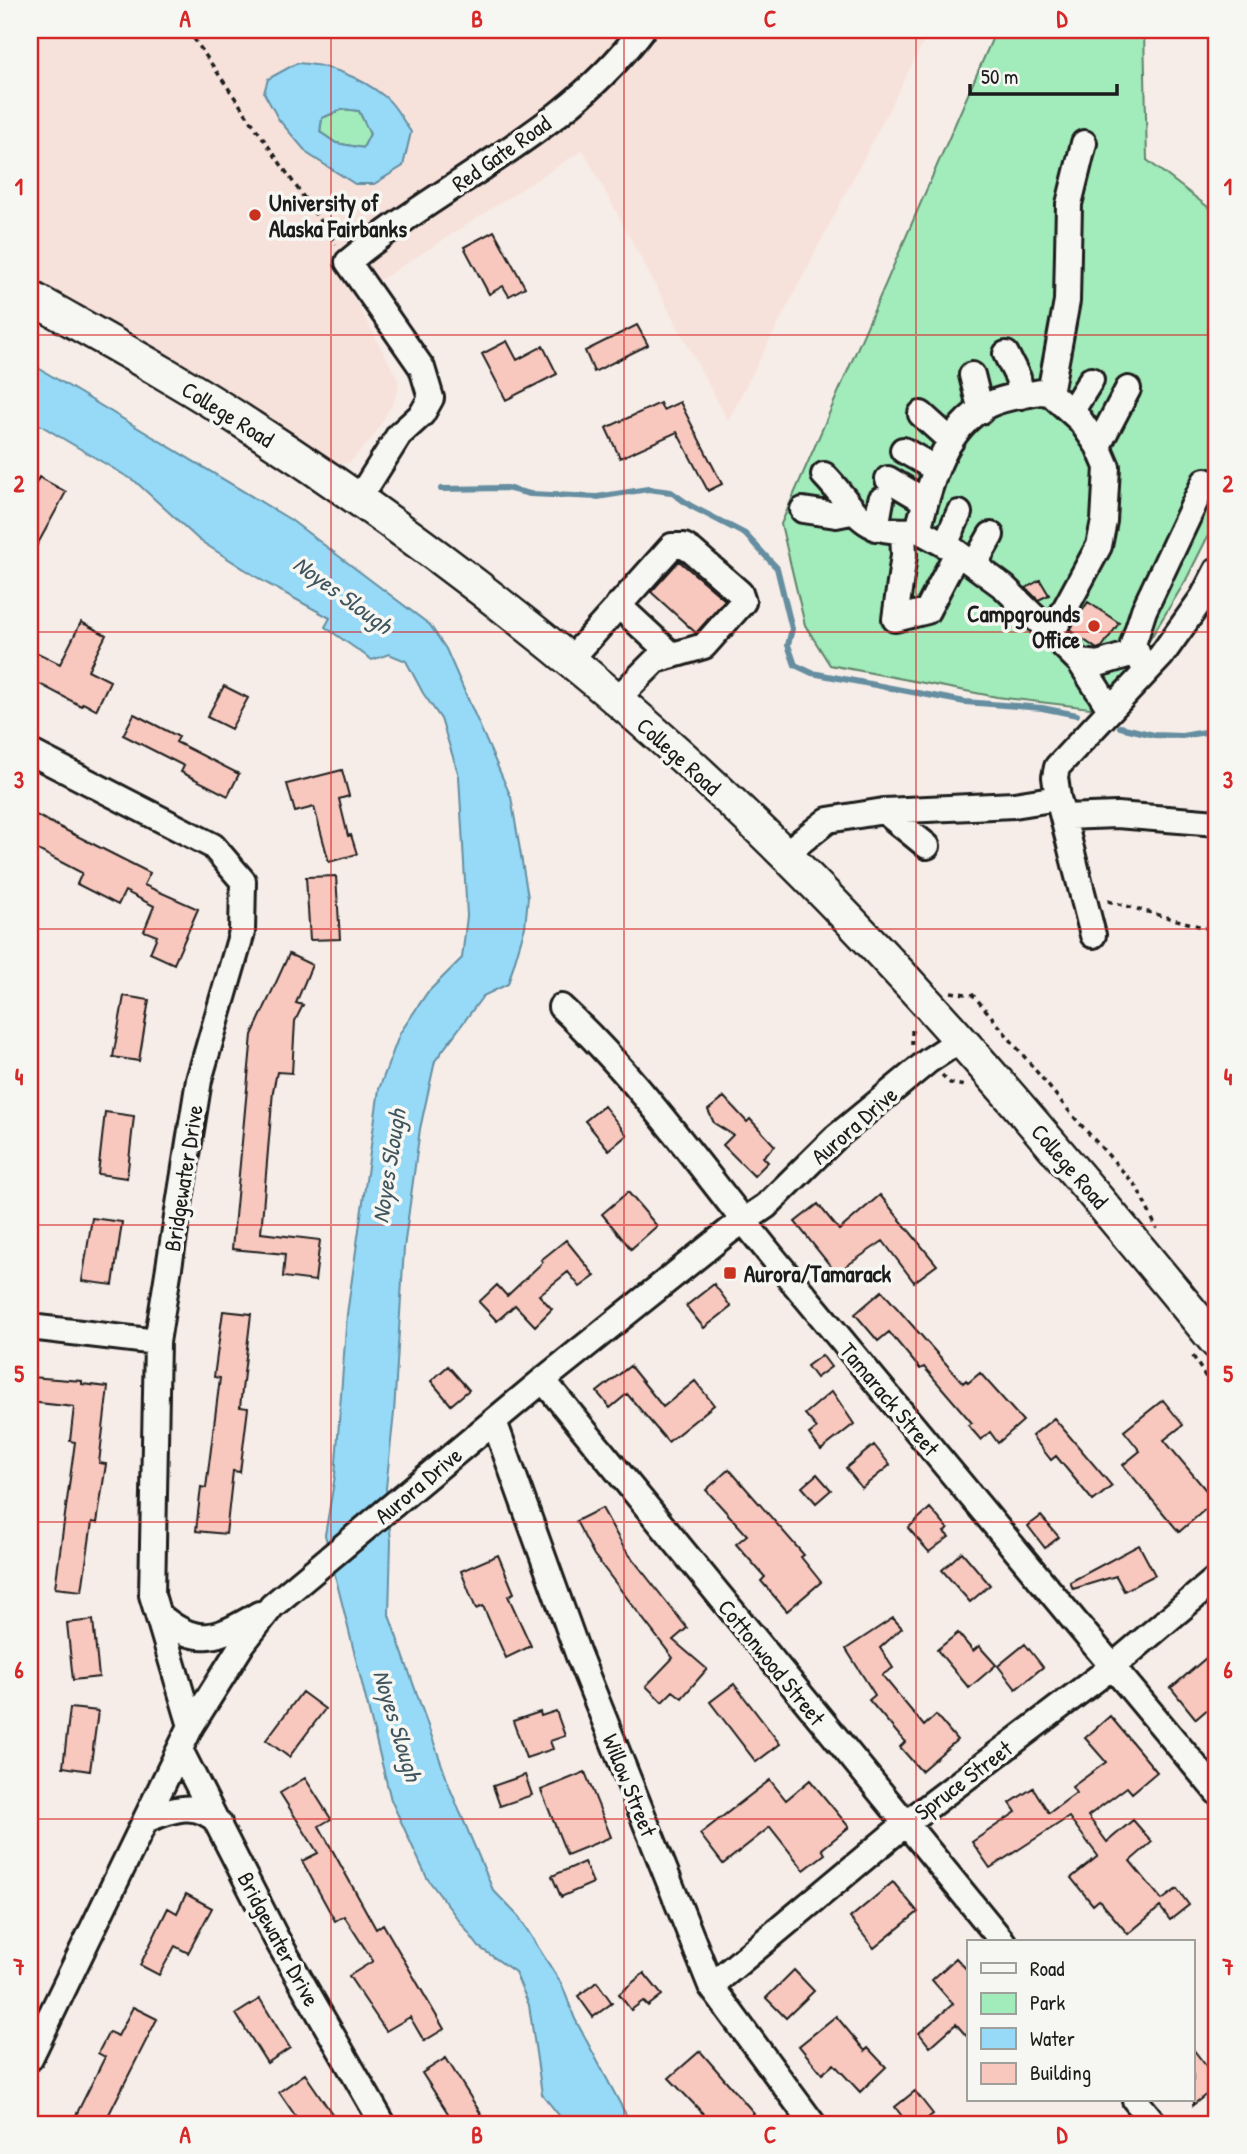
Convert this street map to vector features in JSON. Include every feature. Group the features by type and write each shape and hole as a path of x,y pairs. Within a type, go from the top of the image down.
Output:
{"main road":[{"name":"College Road","path":"30,297 136,356 251,426 455,570 617,700 840,908 960,1040 1203,1346"}],"street":[{"name":"Red Gate Road","path":"348,262 547,122 606,73 642,30"},
{"path":"1050,393 1067,301 1069,204 1084,143"},
{"path":"348,262 422,368 431,398 422,414 399,435 358,500"},
{"path":"1006,354 1018,378 1021,396"},
{"path":"972,375 981,411"},
{"path":"1071,412 1091,380"},
{"path":"1098,446 1128,389"},
{"path":"959,513 959,554 927,611 895,619 910,530 925,501 936,469 957,430 989,405 1021,396 1050,393 1071,412 1098,446 1107,467 1104,521 1099,546 1052,632"},
{"path":"922,414 951,441"},
{"path":"903,450 936,469"},
{"path":"824,475 842,494 851,512 876,528 910,530 959,554 1004,587 1080,662 1110,709"},
{"path":"1141,662 1133,644 1144,610 1205,481"},
{"path":"876,528 884,489 925,501"},
{"path":"803,510 835,515 851,512"},
{"path":"959,554 991,535"},
{"path":"570,660 672,546 684,546 692,551 740,593 743,602 704,646 656,660 617,700"},
{"path":"1093,935 1061,807 1055,778 1058,767 1110,709 1141,662 1180,634 1217,570"},
{"path":"618,604 672,655"},
{"path":"1080,662 1141,662"},
{"name":"Bridgewater Drive","path":"30,752 213,846 243,881 242,932 199,1080 157,1342 152,1595 191,1726"},
{"path":"785,854 828,820 884,811 1014,805 1061,807 1117,816 1217,823"},
{"path":"884,811 927,846"},
{"name":"Tamarack Street","path":"561,1007 593,1036 658,1112 745,1223 1217,1793"},
{"name":"Aurora Drive","path":"30,2055 148,1819 191,1726 243,1643 272,1606 542,1380 729,1231 745,1223 836,1137 928,1061 960,1040"},
{"path":"30,1327 157,1342"},
{"name":"Cottonwood Street","path":"542,1380 904,1825 1001,1940"},
{"name":"Willow Street","path":"494,1420 578,1654 711,1986 813,2124"},
{"name":"Spruce Street","path":"711,1986 904,1825 1112,1667 1217,1578"},
{"path":"158,1614 172,1627 194,1638 224,1634 272,1606"},
{"name":"Bridgewater Drive","path":"180,1751 220,1824 276,1938 383,2124"},
{"path":"148,1819 176,1808 196,1808 211,1815 220,1824"},
{"path":"1137,2102 1155,2124"}],"path":[{"path":"188,30 348,262"},
{"path":"1084,901 1099,899 1217,931"},
{"path":"911,1020 914,1030 911,1046 950,1083 964,1085 974,1091"},
{"path":"1203,1346 1217,1396"}],"shaded area":[{"name":"University of Alaska Fairbanks","path":"30,30 930,30 728,421 583,150 354,297 398,379 399,387 372,439 350,462 336,466 106,323 30,281"}],"green space":[{"path":"996,30 1144,30 1147,160 1217,214 1217,518 1186,580 1133,667 1090,708 997,697 830,665 805,625 781,524"},
{"path":"343,109 359,111 370,134 363,148 336,143 320,132 322,118"}],"water":[{"path":"297,63 308,64 343,73 375,89 392,103 411,132 403,166 374,184 355,184 308,154 279,120 264,93 268,79","holes":["343,109 359,111 370,134 363,148 336,143 320,132 322,118"]},
{"name":"Noyes Slough","path":"30,363 291,520 430,625 446,649 511,797 528,897 525,927 508,984 483,996 435,1061 420,1129 404,1248 394,1413 386,1488 391,1541 389,1615 451,1791 493,1890 519,1917 562,1985 575,2019 631,2124 566,2124 542,2094 529,2005 515,1972 479,1947 427,1878 391,1800 325,1535 335,1476 347,1314 379,1089 400,1033 427,993 462,958 467,916 459,776 441,719 406,661 389,654 372,660 325,627 330,618 266,583 199,540 136,482 30,419"}],"building":[{"path":"494,231 525,287 509,296 503,286 489,294 464,247"},
{"path":"637,325 648,345 594,372 585,351"},
{"path":"507,341 517,360 543,346 557,374 506,400 482,354"},
{"path":"680,402 722,484 708,491 677,432 620,458 606,428 660,403 663,410"},
{"path":"39,477 66,492 30,558 30,496"},
{"path":"679,561 725,600 696,633 651,592"},
{"path":"1040,580 1049,595 1038,600 1026,588"},
{"name":"Campgrounds Office","path":"1088,602 1119,623 1102,647 1097,649 1070,630"},
{"path":"81,622 106,635 88,670 110,681 96,710 83,703 81,706 30,679 30,649 60,664"},
{"path":"224,686 248,698 231,729 207,717"},
{"path":"134,714 179,737 176,742 239,774 228,796 181,772 184,766 123,735"},
{"path":"342,770 349,796 339,799 348,836 351,835 357,854 329,862 314,807 295,812 287,784"},
{"path":"30,812 150,873 144,885 198,909 174,964 150,953 157,936 144,931 154,906 125,891 118,905 77,884 82,873 30,846"},
{"path":"336,876 340,939 310,940 306,877"},
{"path":"289,954 312,965 296,1003 303,1005 295,1021 292,1073 277,1072 273,1091 261,1233 320,1240 315,1281 283,1277 285,1254 232,1249 252,1035"},
{"path":"124,996 149,1000 139,1061 113,1057"},
{"path":"724,1097 747,1122 750,1119 775,1146 763,1157 768,1162 754,1176 723,1145 733,1135 714,1123 708,1110"},
{"path":"604,1106 627,1135 609,1150 585,1121"},
{"path":"105,1112 134,1116 127,1178 98,1174"},
{"path":"628,1192 657,1226 631,1249 602,1214"},
{"path":"880,1195 937,1265 914,1282 883,1241 836,1273 795,1222 818,1204 839,1230"},
{"path":"92,1218 122,1222 113,1285 82,1281"},
{"path":"566,1240 595,1276 580,1287 568,1272 539,1295 552,1309 535,1326 515,1305 497,1321 479,1302 497,1285 507,1296 543,1262 541,1260"},
{"path":"714,1284 731,1307 704,1328 686,1306"},
{"path":"882,1291 963,1383 966,1380 968,1383 980,1373 1023,1421 998,1443 990,1432 981,1440 968,1425 972,1423 924,1367 920,1369 889,1332 878,1341 855,1314"},
{"path":"223,1311 251,1314 240,1407 248,1408 240,1472 233,1471 226,1534 196,1531 201,1487 206,1488 220,1378 214,1377"},
{"path":"822,1355 831,1367 816,1378 807,1366"},
{"path":"448,1366 469,1390 451,1405 431,1381"},
{"path":"630,1366 663,1407 695,1381 714,1405 668,1442 627,1394 610,1408 597,1392"},
{"path":"30,1377 82,1381 82,1384 108,1387 99,1463 106,1464 97,1523 92,1522 82,1591 55,1588 75,1442 70,1441 74,1407 30,1402"},
{"path":"832,1391 854,1424 821,1450 809,1434 817,1428 805,1414"},
{"path":"1163,1400 1183,1425 1164,1440 1215,1501 1179,1532 1123,1465 1140,1451 1124,1431"},
{"path":"1054,1418 1112,1486 1093,1501 1056,1456 1051,1460 1032,1436"},
{"path":"874,1445 890,1465 862,1488 846,1468"},
{"path":"729,1469 804,1555 801,1557 821,1582 787,1611 761,1581 765,1577 736,1544 747,1535 706,1490"},
{"path":"817,1474 831,1490 816,1503 802,1487"},
{"path":"602,1508 624,1548 687,1628 673,1640 707,1669 682,1698 673,1691 662,1702 646,1686 673,1658 594,1555 576,1521"},
{"path":"930,1508 948,1529 944,1532 949,1537 929,1552 908,1528"},
{"path":"1041,1516 1059,1537 1045,1548 1028,1526"},
{"path":"1139,1545 1155,1575 1124,1591 1116,1576 1073,1589 1070,1582"},
{"path":"962,1552 990,1585 970,1602 942,1570"},
{"path":"498,1555 514,1593 508,1596 531,1646 506,1658 483,1606 476,1609 461,1571"},
{"path":"893,1618 902,1628 880,1648 893,1668 882,1675 924,1726 936,1715 957,1740 921,1771 900,1747 905,1742 869,1700 875,1695 846,1649"},
{"path":"93,1620 99,1677 73,1680 67,1623"},
{"path":"958,1633 973,1651 979,1646 996,1665 969,1688 937,1650"},
{"path":"1025,1644 1043,1667 1016,1689 998,1666"},
{"path":"1206,1658 1217,1671 1208,1682 1217,1692 1217,1701 1196,1719 1171,1688"},
{"path":"734,1684 780,1744 756,1762 710,1702"},
{"path":"302,1692 325,1709 289,1757 266,1740"},
{"path":"70,1708 98,1711 90,1771 63,1767"},
{"path":"556,1711 565,1736 550,1741 553,1749 526,1758 513,1721 540,1712 541,1716"},
{"path":"1110,1716 1157,1772 1132,1793 1127,1787 1088,1816 1107,1842 1133,1820 1152,1842 1130,1861 1162,1900 1177,1889 1189,1905 1170,1920 1160,1907 1128,1934 1099,1900 1093,1905 1071,1878 1098,1856 1069,1817 990,1868 972,1842 1016,1812 1010,1803 1033,1788 1049,1813 1076,1793 1072,1787 1106,1762 1085,1738"},
{"path":"585,1772 611,1837 567,1855 541,1790"},
{"path":"525,1775 532,1795 500,1806 493,1786"},
{"path":"305,1778 331,1819 319,1826 376,1929 383,1924 444,2029 424,2041 410,2017 386,2031 349,1976 373,1961 344,1916 335,1921 302,1861 318,1853 280,1793"},
{"path":"770,1780 786,1800 810,1780 849,1827 822,1849 825,1854 804,1870 770,1827 723,1864 700,1834"},
{"path":"584,1862 593,1883 561,1897 552,1876"},
{"path":"893,1882 918,1912 874,1948 850,1918"},
{"path":"186,1894 212,1908 188,1953 175,1946 159,1975 140,1965 168,1908 177,1913"},
{"path":"956,1958 967,1970 967,2037 956,2024 930,2047 919,2033 953,2004 932,1980"},
{"path":"794,1970 814,1991 786,2018 766,1998"},
{"path":"644,1973 662,1995 648,2006 643,2001 631,2010 619,1994"},
{"path":"597,1982 612,2003 593,2017 578,1996"},
{"path":"260,1999 290,2048 267,2063 236,2014"},
{"path":"133,2007 157,2019 104,2124 83,2124 74,2119 105,2057 98,2053 109,2032 118,2036"},
{"path":"836,2016 865,2051 868,2048 886,2067 860,2092 834,2064 822,2074 799,2046"},
{"path":"1194,2050 1217,2080 1217,2086 1193,2105"},
{"path":"700,2051 754,2113 741,2124 713,2124 669,2078"},
{"path":"446,2058 481,2114 464,2124 455,2124 422,2073"},
{"path":"305,2074 339,2124 301,2124 279,2092"},
{"path":"915,2091 933,2114 920,2124 908,2124 895,2107"}],"waterway":[{"path":"441,489 506,488 530,494 597,497 648,489 671,492 691,506 745,534 777,568 792,629 788,645 795,665 812,673 965,702 1042,708 1077,715"},
{"path":"1120,727 1154,735 1182,736 1217,730"}],"place":[{"name":"University of Alaska Fairbanks","path":"255,215"},
{"name":"Campgrounds Office","path":"1094,626"},
{"name":"Aurora/Tamarack","path":"730,1273"}]}
